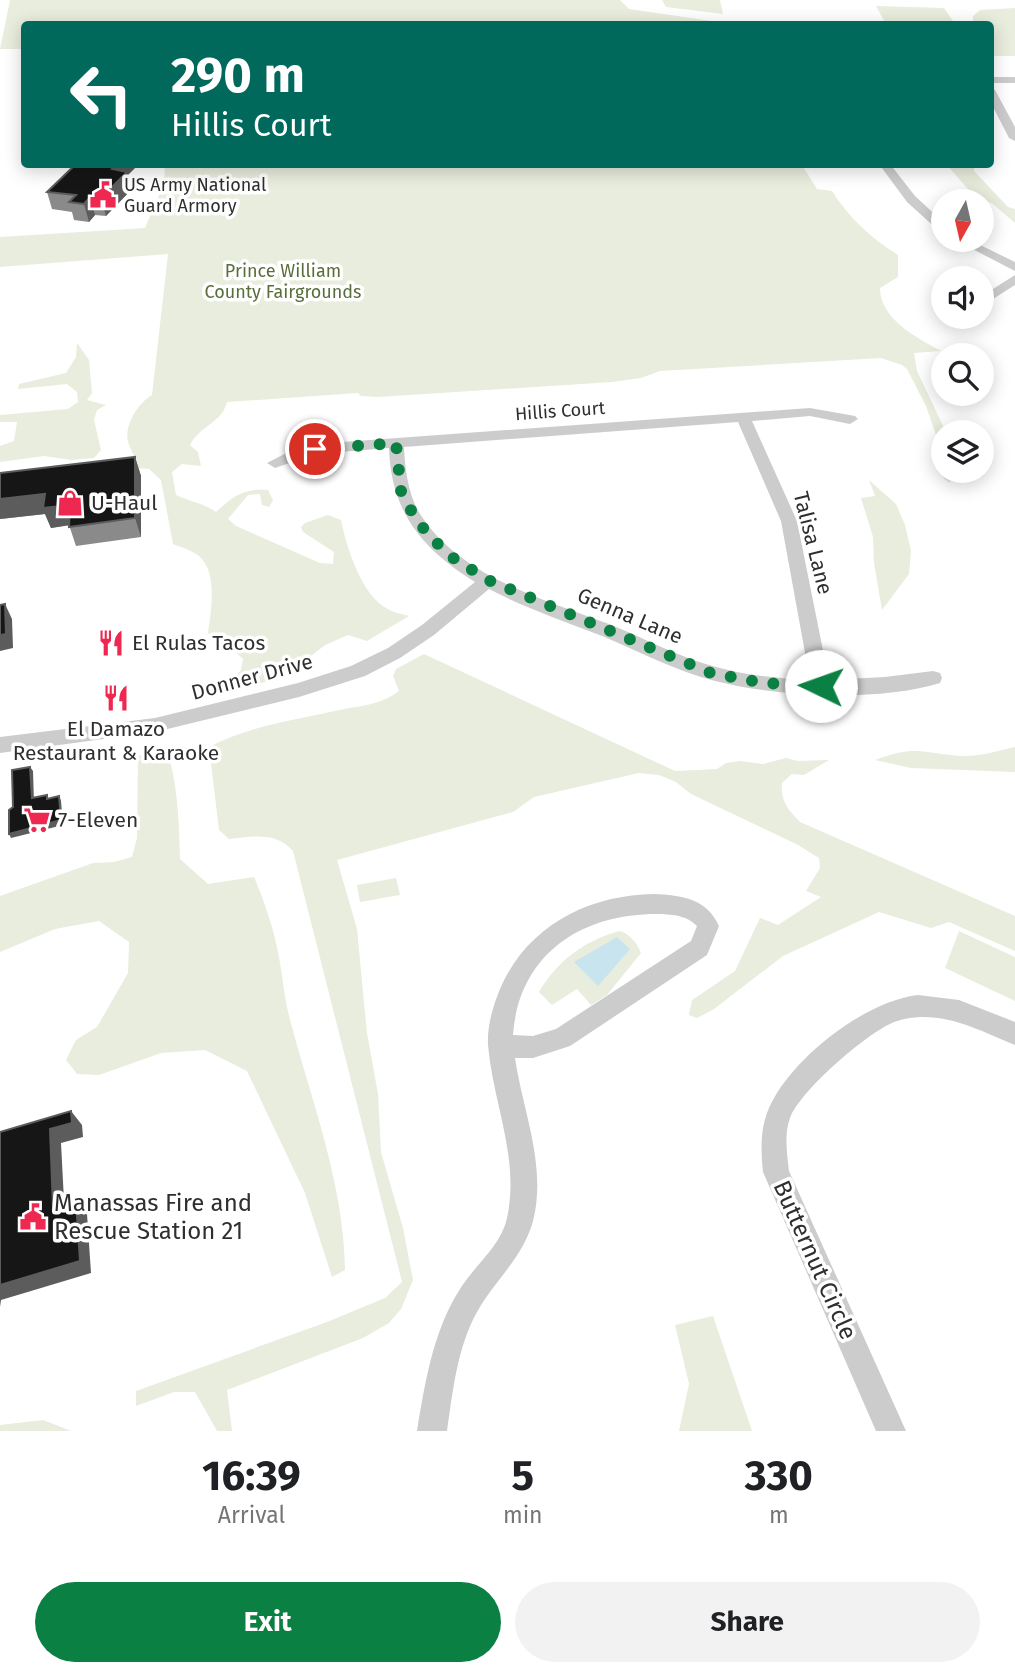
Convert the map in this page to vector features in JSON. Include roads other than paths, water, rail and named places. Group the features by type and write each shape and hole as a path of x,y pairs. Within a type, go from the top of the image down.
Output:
{"street":[{"path":"994,80 1015,80"},
{"path":"994,98 1015,138"},
{"path":"887,168 911,199 931,217"},
{"path":"985,252 1015,267"},
{"path":"994,294 1015,279"},
{"name":"Hillis Court","path":"275,463 299,452 315,449 818,412 850,419"},
{"name":"Talisa Lane","path":"743,417 789,521 821,686"},
{"name":"Genna Lane","path":"396,443 401,491 416,520 447,554 488,580 711,673 763,683 821,686 871,687 933,678"},
{"name":"Donner Drive","path":"0,745 155,725 273,697 358,671 394,653 428,630 488,580"},
{"path":"432,1431 439,1384 452,1340 468,1301 498,1265 520,1220 524,1193 524,1162 519,1132 505,1086 500,1045 506,999 516,975 533,953 553,935 576,921 612,906 635,904 685,908 699,912 705,919 708,926 699,948 562,1038 533,1047 500,1045"},
{"name":"Butternut Circle","path":"891,1431 776,1172 776,1125 781,1109 792,1091 860,1029 879,1017 901,1009 935,1007 968,1015 1015,1034"}],"water":[{"path":"617,937 630,949 598,986 574,962"}],"place":[{"name":"US Army National Guard Armory","path":"103,195"},
{"name":"U-Haul","path":"70,503"},
{"name":"El Rulas Tacos","path":"111,643"},
{"name":"El Damazo Restaurant & Karaoke","path":"116,698"},
{"name":"7-Eleven","path":"37,820"},
{"name":"Manassas Fire and Rescue Station 21","path":"33,1217"}],"park label":[{"name":"Prince William County Fairgrounds","path":"283,281"}]}
